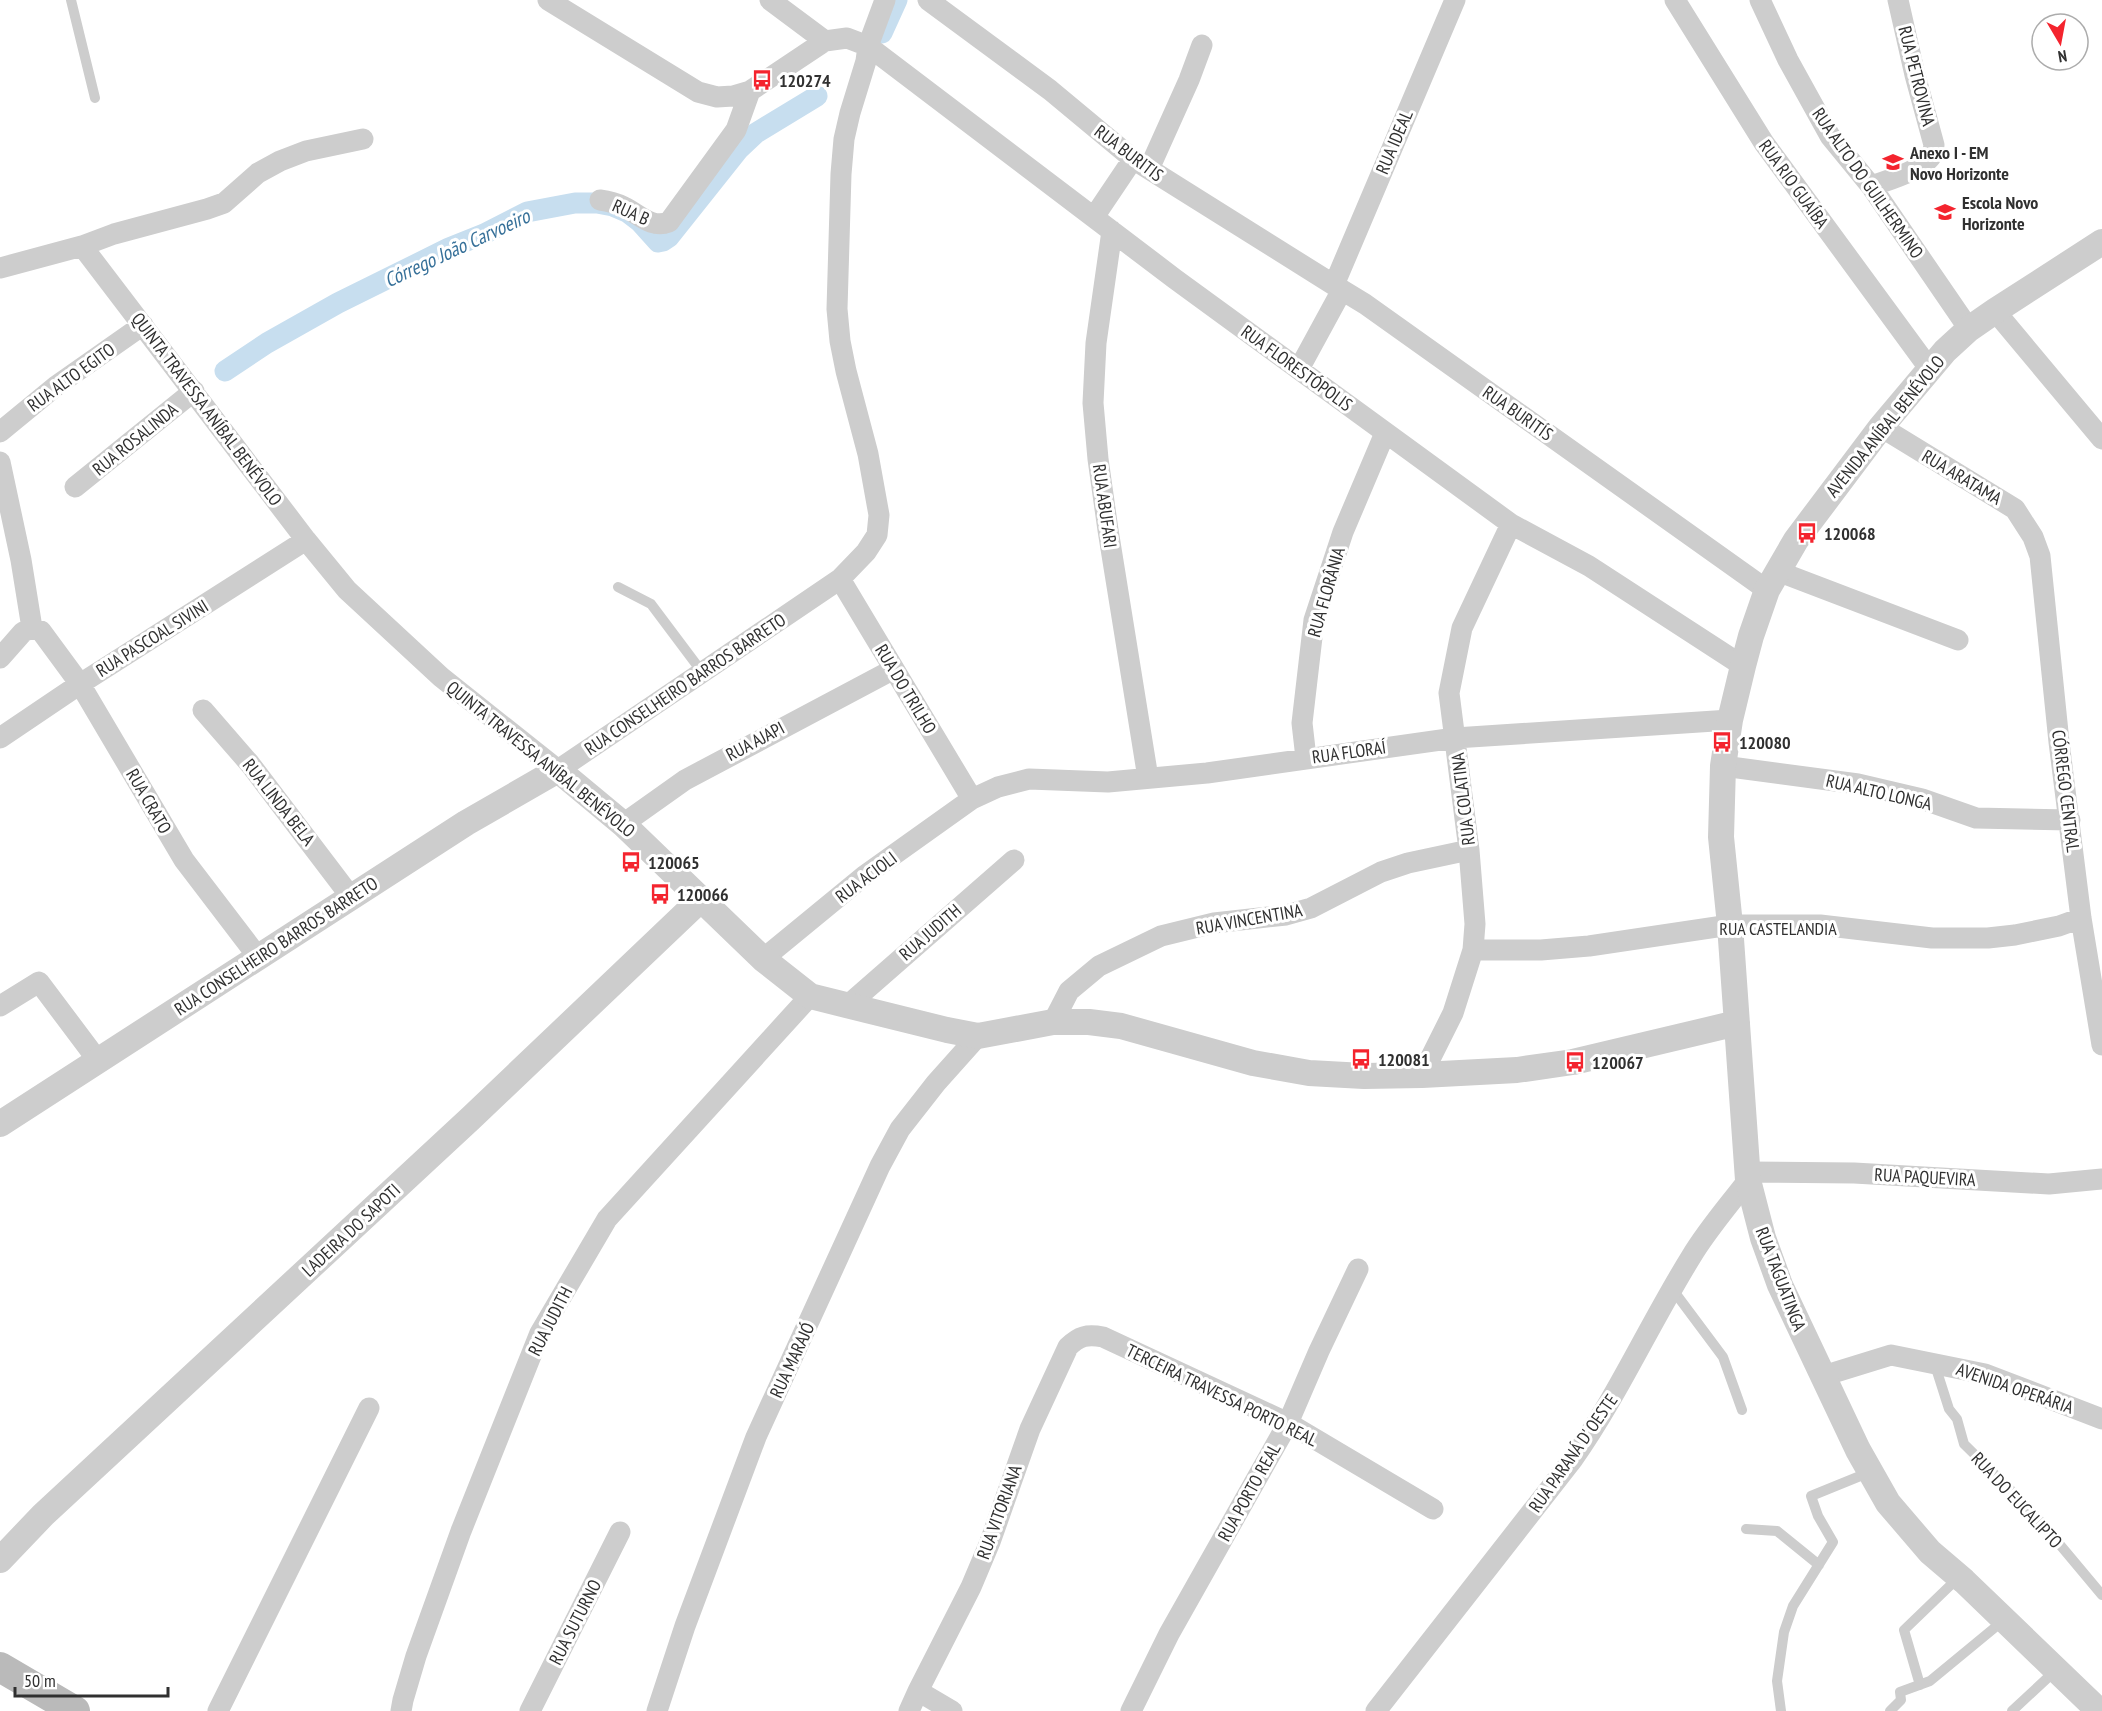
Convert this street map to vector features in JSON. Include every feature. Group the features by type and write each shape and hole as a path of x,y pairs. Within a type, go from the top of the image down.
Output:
{"main road":[{"path":"0,1667 75,1711"}],"street":[{"path":"548,0 698,92 717,97 733,96 750,91 825,41 847,38 868,46"},
{"path":"770,0 825,41"},
{"name":"RUA CONSELHEIRO BARROS BARRETO","path":"0,1124 466,823 558,770 840,579 866,552 877,535 879,515 868,454 840,341 837,309 841,174 844,139 850,113 866,61 868,46 885,0"},
{"name":"RUA BURITIS","path":"928,0 1050,90 1141,164 1338,287"},
{"name":"RUA IDEAL","path":"1338,287 1455,0"},
{"name":"RUA ALTO DO GUILHERMINO","path":"1760,0 1788,60 1830,136 1871,186 1969,329"},
{"name":"RUA PETROVINA","path":"1871,186 1901,176 1922,163 1932,155 1934,145 1898,0"},
{"name":"RUA RIO GUAÍBA","path":"1672,2 1764,143 1929,368"},
{"path":"1094,217 1141,164 1189,81 1202,45"},
{"name":"RUA FLORESTÓPOLIS","path":"868,46 1112,231 1511,524 1589,566 1743,666"},
{"name":"RUA B","path":"600,200 626,207 652,223 662,225 669,222 736,130 750,91"},
{"path":"0,268 224,203 258,173 280,161 306,151 363,139"},
{"name":"RUA ABUFARI","path":"1112,231 1096,343 1093,403 1108,530 1148,778"},
{"name":"AVENIDA ANÍBAL BENÉVOLO","path":"1751,636 1772,580 1801,532 1929,368 1969,329 2102,242"},
{"name":"QUINTA TRAVESSA ANÍBAL BENÉVOLO","path":"82,246 306,540 347,590 441,676 623,824 763,959 810,996 978,1036 1053,1022 1089,1022 1121,1026 1253,1063 1309,1073 1364,1076 1517,1070 1573,1062 1737,1023"},
{"path":"1299,369 1338,287"},
{"name":"RUA BURITÍS","path":"1338,287 1772,580 1958,640"},
{"path":"1995,311 2102,439"},
{"name":"RUA ALTO EGITO","path":"0,432 56,386 143,325"},
{"name":"RUA ROSALINDA","path":"75,487 194,391"},
{"name":"RUA ARATAMA","path":"1881,427 2015,509 2033,537"},
{"name":"RUA FLORÂNIA","path":"1306,758 1302,723 1314,620 1343,532 1385,433"},
{"path":"0,462 21,561 40,634 23,632 0,658"},
{"name":"RUA COLATINA","path":"1422,1075 1453,1013 1473,950 1475,924 1469,850 1449,693 1462,628 1511,524"},
{"name":"CÓRREGO CENTRAL","path":"2033,537 2040,556 2059,742 2081,918 2102,1045"},
{"name":"RUA PASCOAL SIVINI","path":"0,738 80,684 306,540"},
{"name":"RUA DO TRILHO","path":"840,579 972,799"},
{"name":"RUA CRATO","path":"40,634 80,684 184,860 258,957"},
{"name":"RUA TAGUATINGA","path":"1751,636 1730,720 1723,766 1721,837 1730,925 1748,1176 1763,1238 1780,1285 1823,1376 1888,1503 1930,1552 2099,1711"},
{"name":"RUA AJAPI","path":"623,824 685,780 894,669"},
{"name":"RUA LINDA BELA","path":"203,711 250,764 351,897"},
{"name":"RUA FLORAÍ","path":"972,799 998,787 1029,779 1108,782 1207,773 1455,738 1730,720"},
{"name":"RUA ALTO LONGA","path":"1723,766 1858,784 1922,799 1976,818 2070,820"},
{"name":"RUA ACIOLI","path":"763,959 864,876 972,799"},
{"name":"RUA VINCENTINA","path":"1053,1022 1069,992 1099,966 1161,936 1214,923 1286,915 1311,908 1381,872 1408,863 1469,850"},
{"name":"RUA JUDITH","path":"847,1006 1014,860"},
{"name":"LADEIRA DO SAPOTI","path":"0,1560 43,1515 471,1118 701,899"},
{"name":"RUA CASTELANDIA","path":"1473,950 1541,950 1589,946 1730,925 1820,925 1932,938 1967,939 2015,935 2059,926 2081,918"},
{"path":"0,1006 39,982 99,1062"},
{"name":"RUA JUDITH","path":"401,1711 417,1656 461,1531 540,1333 607,1219 810,996"},
{"name":"RUA MARAJÓ","path":"657,1711 685,1626 756,1437 880,1167 900,1129 936,1083 978,1036"},
{"name":"RUA PAQUEVIRA","path":"1748,1176 1854,1173 2049,1184 2102,1179"},
{"name":"RUA PARANÁ D' OESTE","path":"1376,1711 1573,1459 1614,1395 1691,1256 1748,1176"},
{"name":"RUA PORTO REAL","path":"1131,1711 1169,1634 1288,1422 1358,1269"},
{"name":"RUA VITORIANA","path":"909,1711 990,1542 1030,1429 1068,1347 1078,1337 1090,1335 1103,1337"},
{"name":"TERCEIRA TRAVESSA PORTO REAL","path":"1103,1337 1288,1422 1433,1509"},
{"name":"AVENIDA OPERÁRIA","path":"1823,1376 1891,1355 1934,1362 2003,1380 2102,1419"},
{"path":"218,1711 369,1408"},
{"name":"RUA SUTURNO","path":"530,1711 620,1532"},
{"path":"918,1691 952,1711"}],"lane":[{"path":"71,0 95,98"},
{"path":"618,587 651,604 702,672"},
{"path":"1673,1290 1723,1357 1743,1410"},
{"name":"RUA DO EUCALIPTO","path":"1934,1362 1949,1409 1957,1419 1964,1444 2030,1509 2102,1595"},
{"path":"1781,1711 1777,1681 1784,1632 1793,1606 1833,1542 1818,1516 1811,1496 1871,1472"},
{"path":"1746,1529 1777,1531 1819,1565"},
{"path":"1920,1685 1904,1630 1959,1577"},
{"path":"1890,1711 1901,1700 1900,1692 1930,1681 2004,1620"},
{"path":"2012,1711 2056,1670"}],"waterway":[{"name":"Córrego João Carvoeiro","path":"882,33 897,0"},
{"name":"Córrego João Carvoeiro","path":"225,371 267,343 338,303 527,212 575,203 613,206 627,212 640,222 658,242 663,241 669,237 739,149 756,133 817,96"}],"place":[{"name":"120274","path":"762,80"},
{"name":"Anexo I - EM Novo Horizonte","path":"1893,162"},
{"name":"Escola Novo Horizonte","path":"1945,212"},
{"name":"120068","path":"1807,533"},
{"name":"120080","path":"1722,742"},
{"name":"120065","path":"631,862"},
{"name":"120066","path":"660,894"},
{"name":"120081","path":"1361,1059"},
{"name":"120067","path":"1575,1062"}]}
